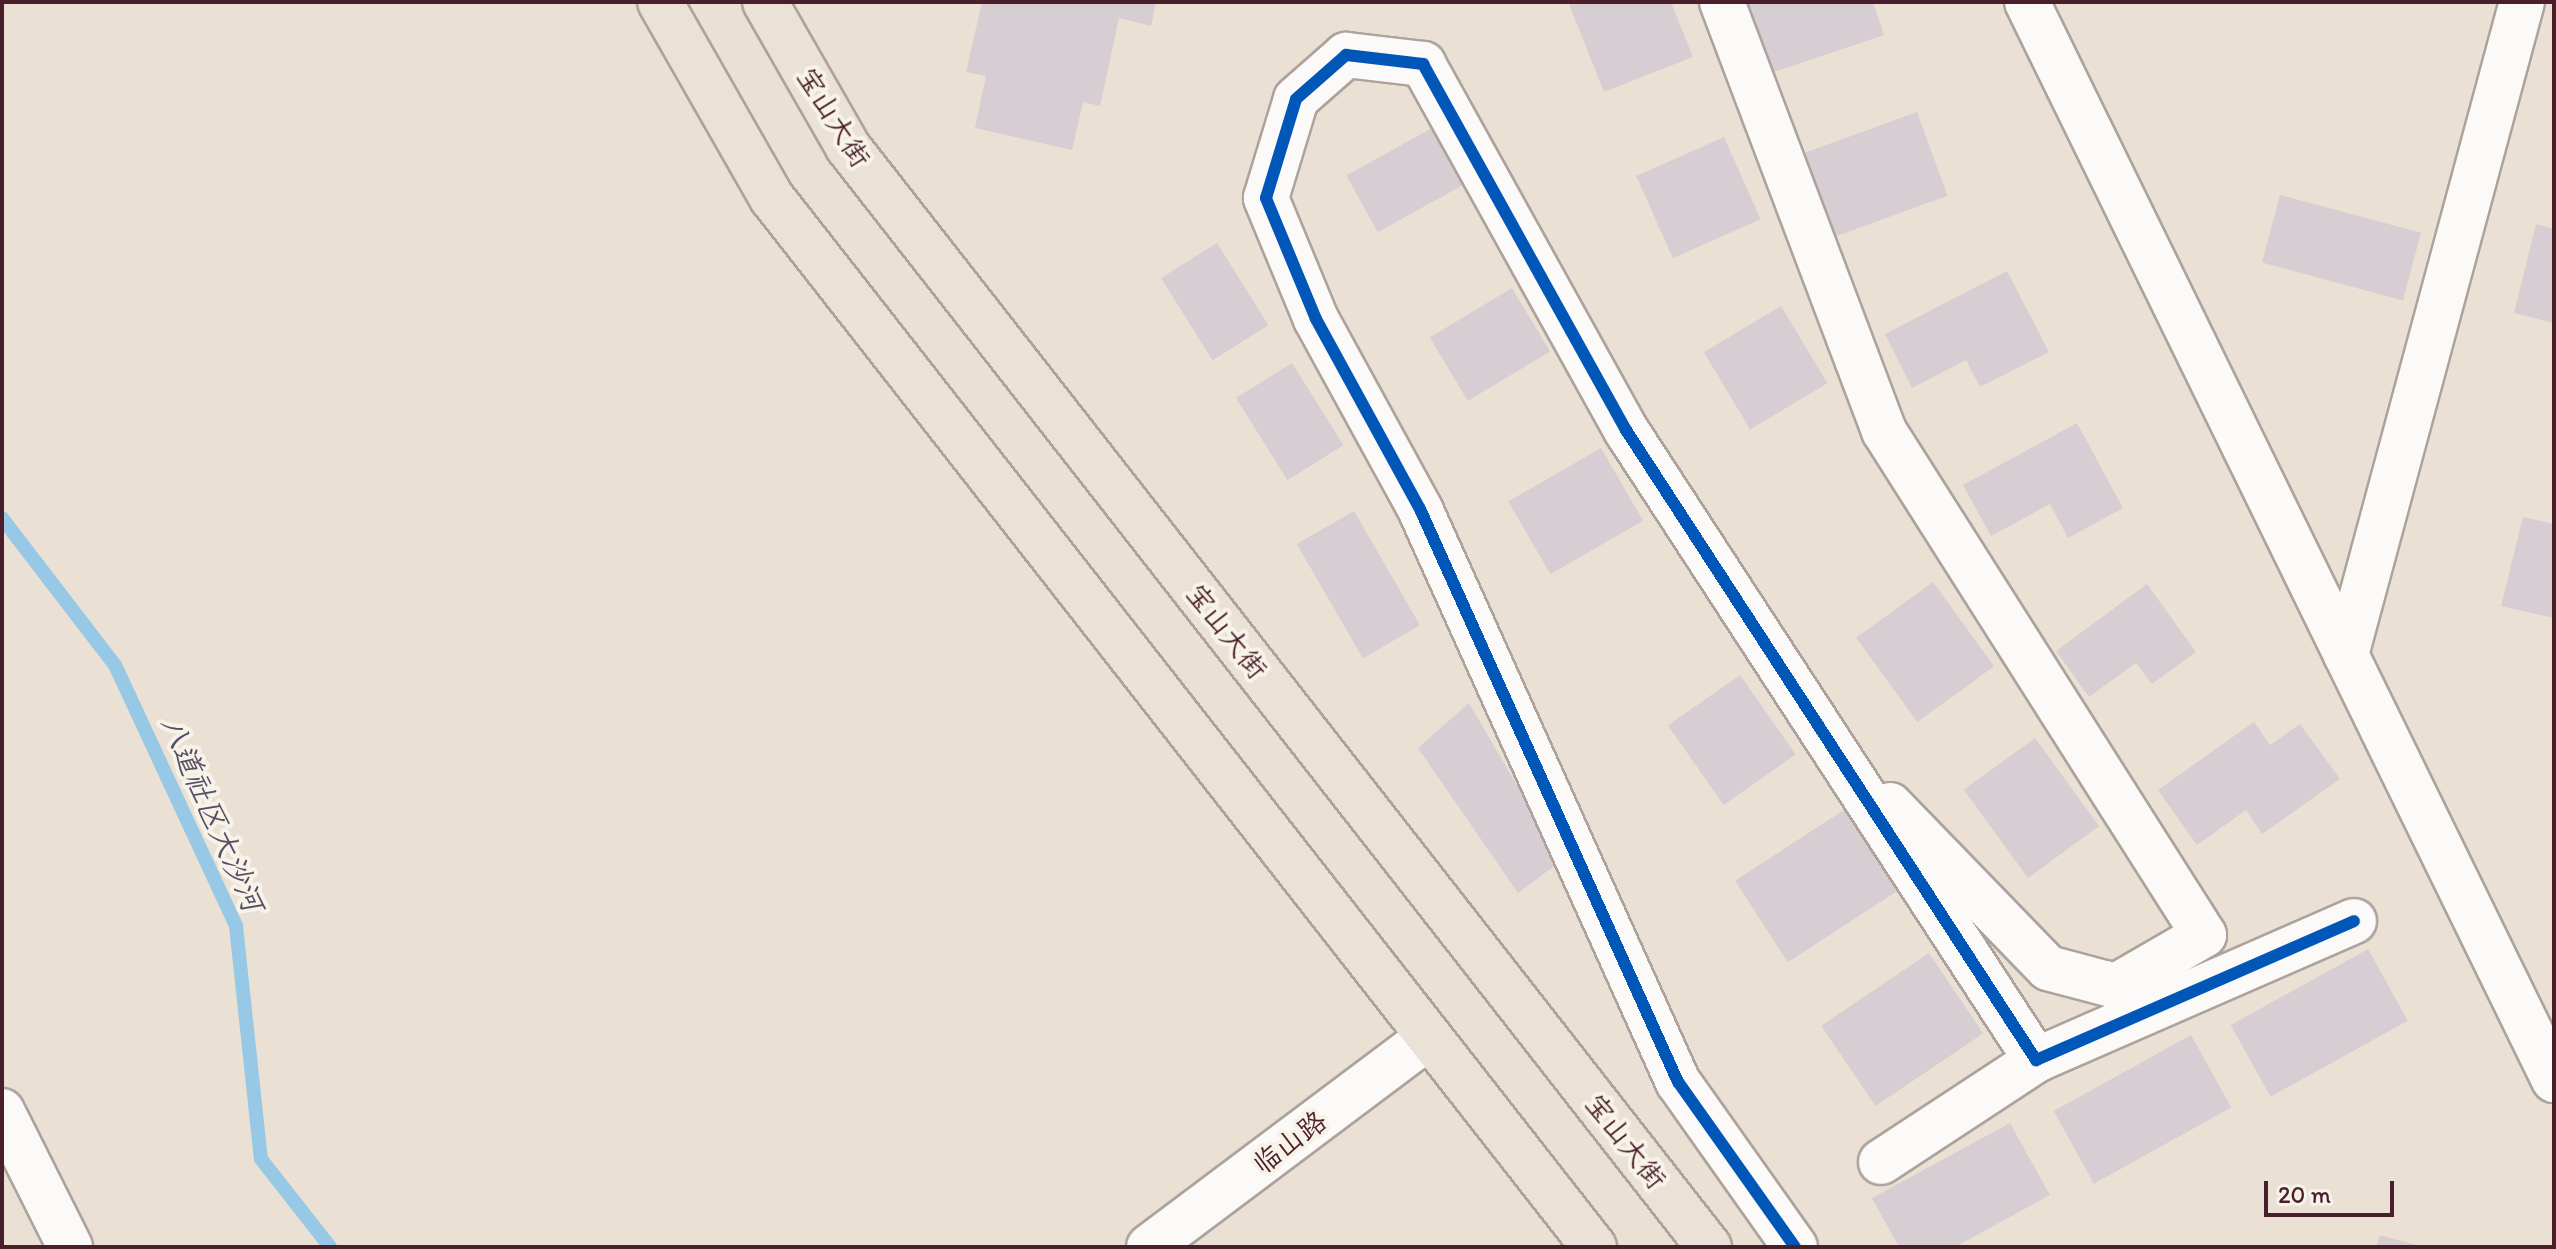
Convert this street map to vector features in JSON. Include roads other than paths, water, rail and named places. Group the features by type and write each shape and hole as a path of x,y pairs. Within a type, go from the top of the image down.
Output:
{"main road":[{"path":"660,2 772,198 1594,1247"},
{"name":"宝山大街","path":"765,2 848,147 1709,1247"}],"street":[{"path":"1722,2 1884,431 2204,935 2116,986 2048,968 1819,731"},
{"path":"2027,2 2554,1080"},
{"path":"2346,655 2522,2"},
{"path":"1795,1247 1678,1082 1420,509 1316,319 1266,198 1296,99 1346,55 1423,64 1626,430 1819,731 2036,1060"},
{"path":"1881,1162 2036,1060 2354,921"},
{"name":"临山路","path":"1149,1247 1429,1037"},
{"path":"2,1111 70,1247"}],"waterway":[{"name":"八道社区大沙河","path":"2,518 115,665 236,926 261,1159 330,1247"}]}
